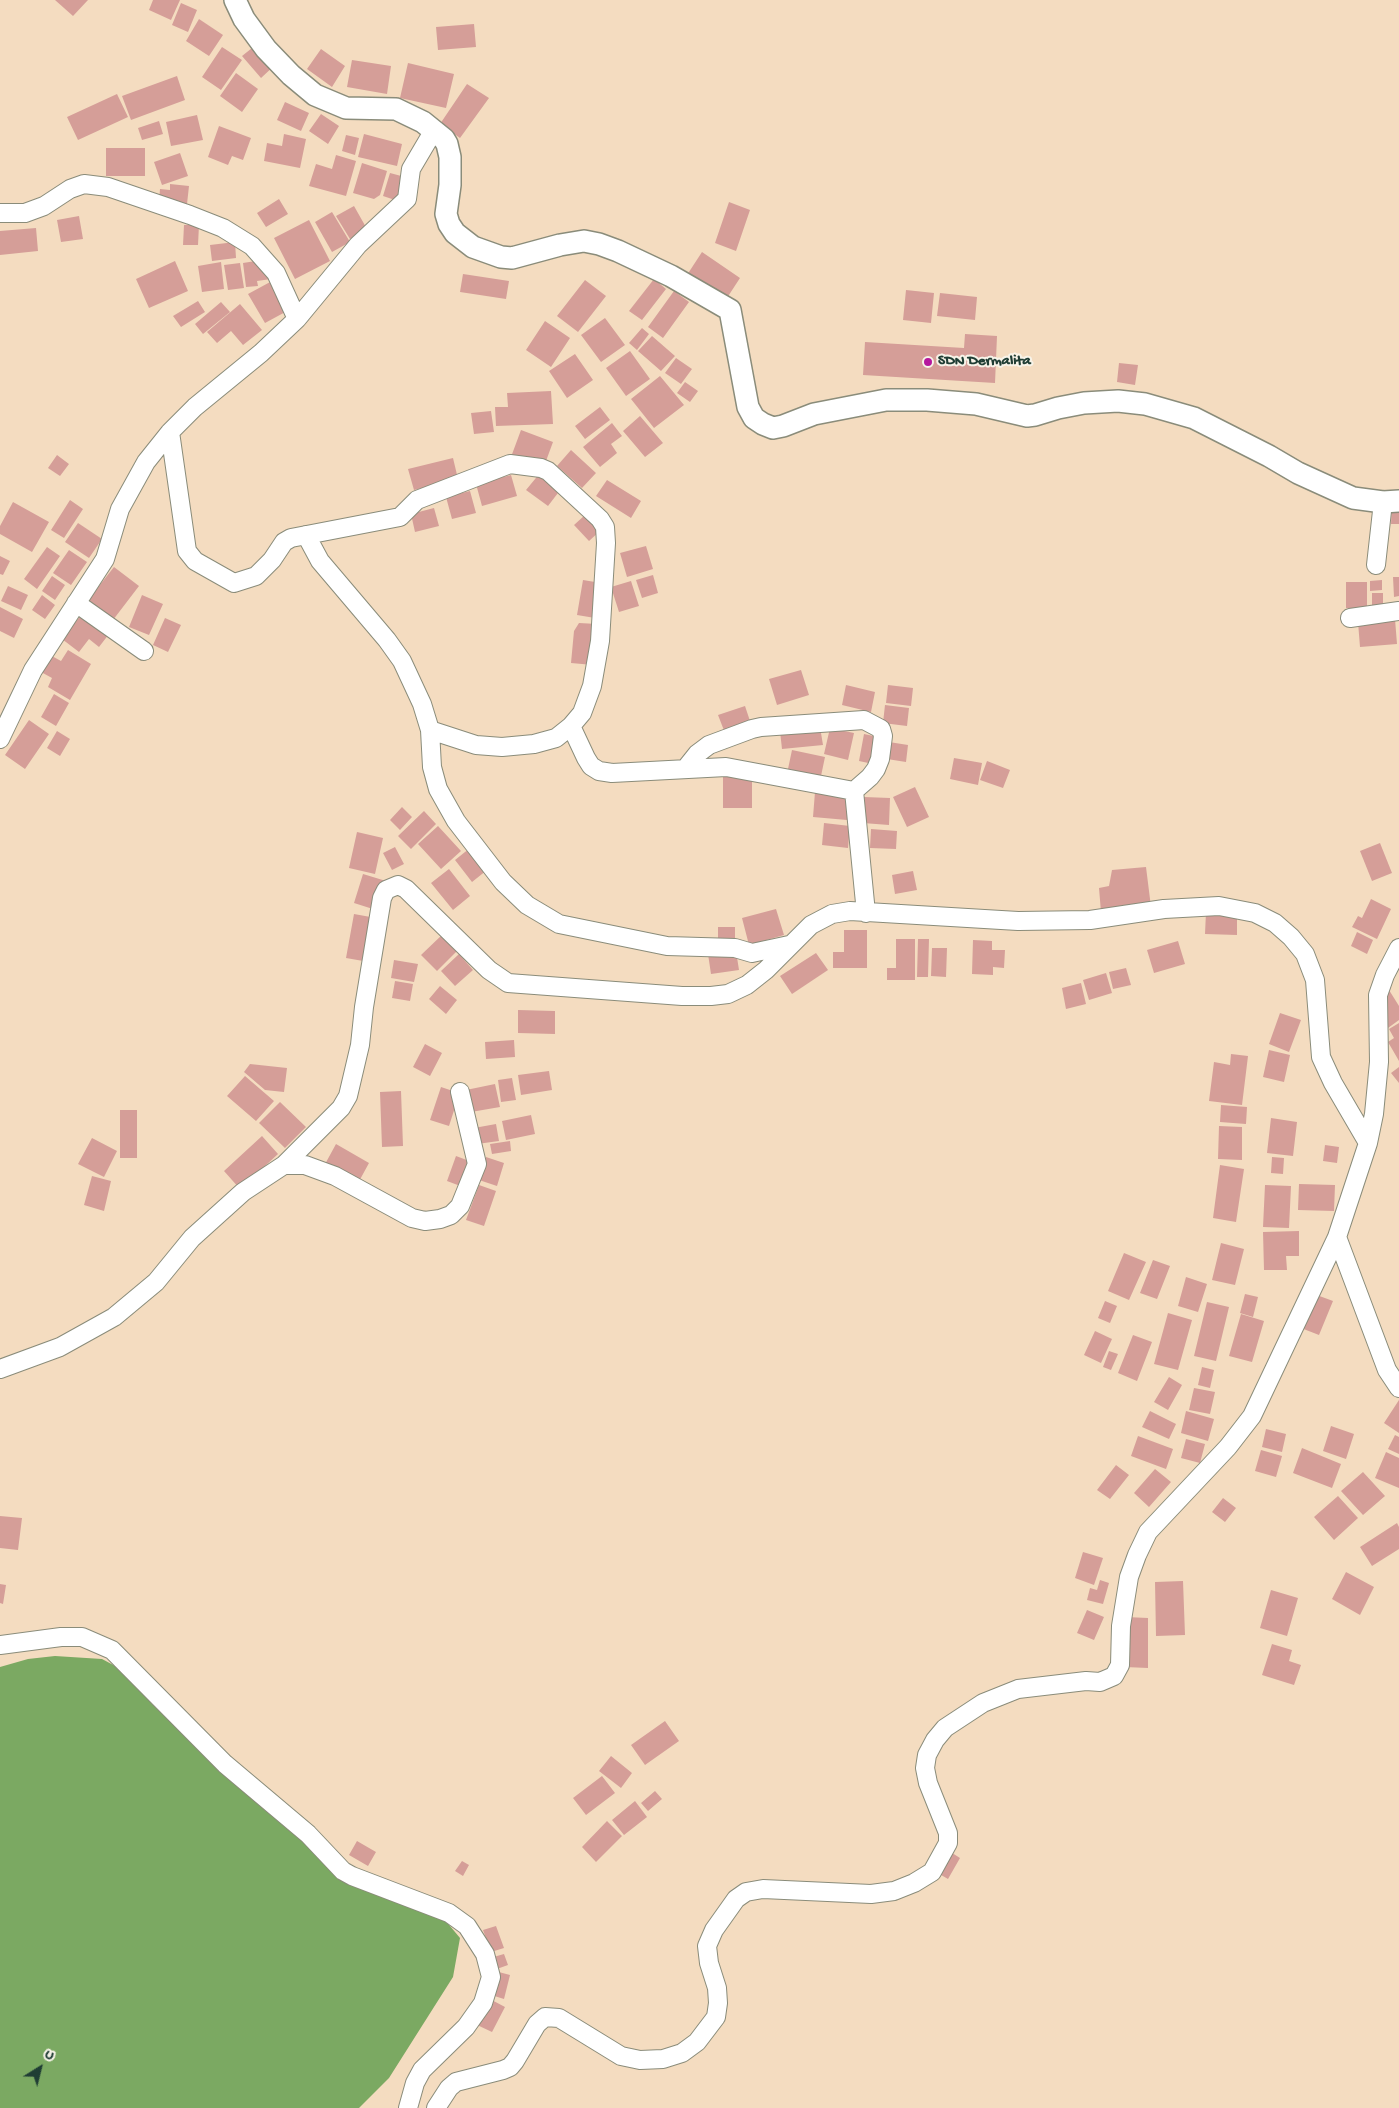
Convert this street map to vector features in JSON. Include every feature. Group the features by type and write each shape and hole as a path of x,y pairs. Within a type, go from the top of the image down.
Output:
{"street":[{"path":"235,0 244,19 266,49 291,75 315,95 346,108 396,109 423,122 434,130 447,144 450,157 450,185 446,214 449,224 455,233 473,247 500,257 512,258 560,245 584,241 599,244 671,276 725,306 730,310 733,317 743,389 748,408 754,418 773,428 814,414 886,400 928,400 976,404 1027,416 1084,404 1118,401 1136,403 1194,418 1298,473 1353,498 1391,501 1376,565"},
{"path":"0,739 33,670 105,559 120,509 146,462 170,432 195,406 261,353 297,319 358,245 407,199 411,169 434,130"},
{"path":"0,212 25,213 44,206 70,189 84,184 108,187 190,215 223,228 252,246 276,272 297,319"},
{"path":"170,432 185,544 190,557 195,562 229,582 240,583 256,576 272,560 284,542 290,538 400,517 417,500 502,466 518,464 548,471 600,519 605,527 604,587 600,641 592,686 582,713 571,726 556,738 534,744 502,747 476,745 430,730"},
{"path":"306,535 320,561 387,640 402,661 422,704 430,730 432,767 438,790 462,829 503,882 527,905 559,924 667,946 735,948 752,953 790,945"},
{"path":"76,603 144,651"},
{"path":"1350,618 1399,611"},
{"path":"685,769 697,754 710,745 752,729 864,720 881,729 883,736 880,759 870,777 854,791"},
{"path":"571,726 586,758 591,766 599,771 612,773 726,767 854,791"},
{"path":"854,791 866,913"},
{"path":"0,1369 60,1347 114,1317 156,1282 192,1238 236,1198 284,1165 341,1108 348,1096 360,1045 364,1007 382,898 386,890 398,885 406,889 489,970 508,983 682,996 728,994 747,985 766,970 811,925 832,914 850,912 1018,921 1090,920 1164,909 1219,906 1255,913 1275,923 1291,937 1304,954 1315,980 1321,1057 1368,1143"},
{"path":"436,2108 449,2088 456,2082 510,2067 537,2024 545,2017 559,2018 621,2056 640,2060 663,2059 682,2053 697,2042 716,2017 718,2003 717,1988 709,1963 707,1946 726,1910 736,1899 746,1892 763,1889 871,1894 894,1891 914,1883 932,1872 948,1843 948,1833 928,1783 925,1768 927,1755 935,1740 946,1728 983,1704 1018,1689 1086,1681 1100,1682 1114,1676 1120,1665 1121,1626 1129,1577 1148,1532 1228,1447 1252,1416 1337,1237 1368,1143 1378,1086 1378,995 1385,975 1399,948"},
{"path":"284,1165 305,1165 335,1176 412,1218 425,1221 451,1215 460,1206 477,1164 460,1092"},
{"path":"1337,1237 1365,1317 1387,1370 1399,1388"},
{"path":"0,1645 61,1637 82,1637 112,1650 225,1764 308,1834 343,1871 449,1913 467,1926 485,1954 491,1977 482,2003 466,2027 422,2070 415,2083 408,2108"}],"green space":[{"path":"55,1656 102,1659 132,1675 151,1703 186,1737 256,1796 318,1856 440,1914 460,1938 453,1977 389,2078 359,2108 0,2108 0,1667 28,1659"}],"building":[{"path":"55,0 88,0 73,16"},
{"path":"153,0 180,0 171,20 149,10"},
{"path":"181,3 197,10 188,32 172,25"},
{"path":"199,19 223,35 209,56 186,41"},
{"path":"474,24 476,47 438,50 436,27"},
{"path":"257,44 275,65 261,78 242,56"},
{"path":"222,47 242,60 221,90 202,77"},
{"path":"321,49 345,66 332,87 307,69"},
{"path":"352,60 391,66 387,94 347,87"},
{"path":"408,63 454,74 446,108 400,98"},
{"path":"236,73 258,89 242,112 220,96"},
{"path":"177,76 185,100 131,120 122,96"},
{"path":"467,84 489,98 460,138 440,124"},
{"path":"117,94 128,117 78,140 67,117"},
{"path":"285,102 309,113 301,131 277,120"},
{"path":"321,114 339,126 328,144 309,131"},
{"path":"197,115 203,140 171,146 166,122"},
{"path":"159,121 163,134 142,140 138,128"},
{"path":"219,126 251,138 243,160 232,156 228,165 208,157"},
{"path":"284,134 306,139 300,168 264,161 267,143 282,146"},
{"path":"364,134 402,144 397,166 358,157"},
{"path":"346,135 359,138 355,155 342,151"},
{"path":"106,148 145,148 145,176 106,176"},
{"path":"180,153 188,176 162,185 154,162"},
{"path":"336,155 356,161 346,196 309,186 316,164 332,169"},
{"path":"362,163 387,171 380,195 374,199 353,193"},
{"path":"390,173 405,177 398,201 383,196"},
{"path":"170,184 189,186 187,204 159,201 160,189 170,190"},
{"path":"279,199 288,214 266,227 257,213"},
{"path":"729,202 750,210 736,251 715,243"},
{"path":"354,206 367,229 350,239 336,216"},
{"path":"332,212 350,242 332,252 315,222"},
{"path":"79,216 83,239 61,242 57,220"},
{"path":"309,220 330,261 295,279 274,238"},
{"path":"184,225 199,225 198,245 183,245"},
{"path":"36,228 38,251 0,255 0,231"},
{"path":"235,242 236,258 212,261 210,245"},
{"path":"702,252 740,278 725,301 687,275"},
{"path":"262,260 271,279 257,281 258,286 246,287 243,263"},
{"path":"175,261 188,291 149,308 136,279"},
{"path":"221,262 224,289 202,292 198,266"},
{"path":"240,263 244,288 228,290 224,265"},
{"path":"463,274 509,281 506,299 460,292"},
{"path":"654,279 666,289 642,320 629,311"},
{"path":"585,280 606,296 578,332 557,316"},
{"path":"272,281 289,310 265,323 248,294"},
{"path":"906,290 934,293 931,323 903,320"},
{"path":"674,291 689,302 663,338 648,327"},
{"path":"940,293 977,297 975,320 937,316"},
{"path":"198,301 205,312 181,327 173,316"},
{"path":"221,302 230,312 203,334 195,324"},
{"path":"240,304 262,330 243,345 231,331 217,343 207,332"},
{"path":"605,318 625,345 601,362 581,335"},
{"path":"545,321 570,338 551,367 526,350"},
{"path":"642,328 649,334 637,350 629,343"},
{"path":"965,334 997,336 995,383 863,375 865,342 964,348"},
{"path":"652,336 675,356 661,371 638,351"},
{"path":"630,351 650,379 626,396 606,368"},
{"path":"575,354 593,380 567,398 549,371"},
{"path":"676,358 692,369 681,384 665,373"},
{"path":"1119,363 1138,365 1135,385 1117,382"},
{"path":"660,376 684,405 654,428 631,399"},
{"path":"685,382 698,391 690,402 677,393"},
{"path":"551,391 553,424 496,426 495,407 508,407 507,393"},
{"path":"600,407 610,420 585,439 575,426"},
{"path":"491,411 494,432 474,434 471,413"},
{"path":"640,416 663,443 645,457 623,431"},
{"path":"612,423 622,436 611,444 617,453 600,467 583,447"},
{"path":"521,430 553,442 546,461 534,457 531,464 511,457"},
{"path":"571,450 596,473 582,488 557,466"},
{"path":"57,455 69,464 60,476 48,468"},
{"path":"453,458 458,479 414,490 408,469"},
{"path":"540,473 561,489 548,506 526,490"},
{"path":"511,475 517,496 482,506 476,484"},
{"path":"607,480 641,501 631,518 596,496"},
{"path":"470,491 476,513 452,519 446,497"},
{"path":"70,500 83,509 64,538 51,530"},
{"path":"13,502 49,522 32,552 0,534 0,526"},
{"path":"1392,505 1399,505 1399,524 1391,524"},
{"path":"434,508 439,526 415,532 411,514"},
{"path":"585,515 600,531 589,541 574,525"},
{"path":"78,523 102,539 89,558 65,542"},
{"path":"646,546 653,569 627,577 620,553"},
{"path":"47,547 60,556 37,589 24,579"},
{"path":"69,550 87,562 71,585 53,573"},
{"path":"0,556 10,561 3,575 0,574"},
{"path":"114,567 139,586 113,620 88,600"},
{"path":"653,575 658,593 642,598 636,580"},
{"path":"52,576 65,585 55,600 42,591"},
{"path":"1393,577 1399,577 1399,596 1394,597"},
{"path":"583,580 601,583 595,618 577,615"},
{"path":"1382,580 1382,590 1370,591 1370,581"},
{"path":"631,581 639,606 619,612 611,587"},
{"path":"1346,582 1367,582 1367,608 1346,608"},
{"path":"8,586 28,595 21,610 1,601"},
{"path":"1372,593 1383,593 1383,606 1372,605"},
{"path":"42,595 55,605 45,619 32,610"},
{"path":"142,595 163,604 149,635 129,627"},
{"path":"0,607 23,619 14,638 0,631"},
{"path":"82,614 109,634 99,647 89,639 79,652 62,639"},
{"path":"165,618 181,625 168,652 153,645"},
{"path":"1395,619 1397,644 1360,647 1358,622"},
{"path":"579,623 597,624 593,665 571,663 574,631"},
{"path":"68,650 91,664 70,700 48,687 52,678 41,672 50,655 61,661"},
{"path":"801,670 809,695 777,705 769,679"},
{"path":"846,685 875,692 871,712 842,705"},
{"path":"888,685 913,688 911,706 886,703"},
{"path":"54,694 69,703 56,726 41,717"},
{"path":"885,705 909,708 907,726 883,723"},
{"path":"745,706 751,724 725,733 718,715"},
{"path":"29,720 49,734 25,769 5,755"},
{"path":"820,727 823,745 782,749 780,731"},
{"path":"830,728 854,733 848,760 824,754"},
{"path":"57,731 70,739 60,756 47,748"},
{"path":"864,734 878,737 873,764 859,761"},
{"path":"889,742 908,745 906,762 887,759"},
{"path":"792,750 825,757 821,776 788,769"},
{"path":"954,758 982,763 978,785 950,779"},
{"path":"987,761 1010,770 1003,788 980,780"},
{"path":"723,775 752,775 752,808 723,808"},
{"path":"915,787 929,817 907,827 893,797"},
{"path":"815,792 850,795 847,820 813,817"},
{"path":"864,797 890,798 889,825 863,823"},
{"path":"402,807 412,817 400,830 390,820"},
{"path":"424,811 436,824 411,849 398,836"},
{"path":"824,823 850,826 848,848 822,845"},
{"path":"438,826 461,851 441,869 418,844"},
{"path":"871,829 897,831 896,849 870,848"},
{"path":"357,832 383,838 375,874 349,868"},
{"path":"1380,843 1392,873 1372,881 1360,851"},
{"path":"395,847 404,864 392,870 383,853"},
{"path":"470,848 487,870 472,882 455,860"},
{"path":"1146,867 1151,907 1101,912 1099,888 1109,886 1112,870"},
{"path":"449,869 470,896 453,910 431,883"},
{"path":"913,871 917,890 895,894 892,875"},
{"path":"363,874 386,881 376,910 354,903"},
{"path":"1371,899 1391,909 1377,939 1352,927 1358,916 1362,918"},
{"path":"776,909 784,935 749,945 742,918"},
{"path":"1206,912 1237,913 1237,935 1205,934"},
{"path":"354,914 376,918 369,962 346,958"},
{"path":"718,927 735,927 735,944 718,944"},
{"path":"844,930 867,930 867,968 833,968 833,952 844,952"},
{"path":"1357,932 1373,940 1367,954 1351,946"},
{"path":"444,933 459,949 437,971 421,955"},
{"path":"896,939 915,939 915,980 887,980 887,968 896,968"},
{"path":"918,939 929,939 928,977 917,977"},
{"path":"973,940 992,941 992,950 1005,950 1004,968 993,967 993,975 972,974"},
{"path":"1178,941 1185,964 1154,973 1147,950"},
{"path":"932,948 947,948 946,977 931,976"},
{"path":"736,951 739,970 711,974 708,954"},
{"path":"816,953 828,970 792,994 780,976"},
{"path":"459,954 473,970 455,986 441,971"},
{"path":"394,960 418,964 414,982 391,978"},
{"path":"1126,968 1131,985 1113,989 1109,972"},
{"path":"1106,973 1112,993 1089,1000 1083,980"},
{"path":"395,981 413,984 410,1001 392,998"},
{"path":"1081,983 1086,1004 1066,1009 1062,988"},
{"path":"440,986 457,1000 446,1014 429,999"},
{"path":"1389,990 1399,1006 1399,1020 1388,1028 1380,1017 1388,1012 1381,1002"},
{"path":"518,1010 555,1011 555,1034 518,1033"},
{"path":"1280,1013 1301,1020 1289,1052 1269,1044"},
{"path":"1399,1023 1399,1061 1388,1042 1394,1038 1389,1029"},
{"path":"514,1040 515,1057 486,1059 485,1042"},
{"path":"425,1044 442,1053 430,1076 413,1067"},
{"path":"1269,1050 1290,1055 1284,1082 1263,1077"},
{"path":"1231,1054 1248,1056 1242,1105 1209,1101 1214,1062 1230,1065"},
{"path":"250,1064 287,1068 284,1092 265,1090 244,1072"},
{"path":"1399,1067 1399,1083 1391,1073"},
{"path":"549,1071 552,1090 521,1095 518,1075"},
{"path":"245,1076 274,1101 256,1121 227,1096"},
{"path":"512,1078 516,1100 501,1102 498,1080"},
{"path":"495,1084 500,1107 471,1112 466,1090"},
{"path":"441,1087 456,1092 458,1098 449,1126 430,1120"},
{"path":"401,1091 403,1146 382,1147 380,1092"},
{"path":"280,1102 306,1127 285,1148 259,1123"},
{"path":"1221,1105 1247,1107 1246,1124 1220,1122"},
{"path":"120,1110 137,1110 137,1158 120,1158"},
{"path":"531,1115 535,1134 506,1140 502,1121"},
{"path":"1271,1118 1297,1122 1293,1156 1267,1153"},
{"path":"496,1124 499,1141 477,1144 474,1128"},
{"path":"1219,1126 1242,1127 1242,1160 1218,1159"},
{"path":"262,1136 278,1154 240,1189 224,1171"},
{"path":"92,1138 117,1151 104,1177 78,1164"},
{"path":"510,1141 511,1151 492,1154 490,1144"},
{"path":"336,1144 369,1163 357,1185 324,1166"},
{"path":"1325,1145 1339,1147 1337,1163 1323,1161"},
{"path":"456,1156 472,1162 463,1187 447,1181"},
{"path":"486,1157 504,1163 497,1186 479,1180"},
{"path":"1272,1157 1284,1158 1283,1174 1271,1173"},
{"path":"1220,1165 1244,1169 1236,1222 1213,1218"},
{"path":"92,1176 111,1181 104,1211 84,1205"},
{"path":"1299,1184 1335,1185 1334,1211 1298,1210"},
{"path":"479,1185 496,1191 484,1226 466,1220"},
{"path":"1265,1185 1291,1186 1289,1228 1263,1227"},
{"path":"1299,1231 1299,1256 1286,1256 1287,1270 1264,1270 1263,1232"},
{"path":"1221,1243 1244,1249 1235,1285 1212,1280"},
{"path":"1124,1253 1146,1262 1129,1300 1108,1291"},
{"path":"1153,1260 1170,1266 1157,1299 1140,1293"},
{"path":"1186,1277 1207,1284 1198,1312 1178,1306"},
{"path":"1245,1294 1258,1297 1253,1317 1240,1313"},
{"path":"1314,1294 1333,1301 1319,1335 1301,1328"},
{"path":"1105,1301 1117,1306 1110,1323 1098,1318"},
{"path":"1207,1302 1229,1307 1216,1361 1194,1356"},
{"path":"1168,1313 1192,1320 1178,1370 1154,1364"},
{"path":"1241,1314 1264,1321 1252,1362 1229,1356"},
{"path":"1095,1331 1112,1339 1101,1363 1084,1355"},
{"path":"1133,1335 1152,1342 1137,1381 1118,1373"},
{"path":"1109,1351 1118,1354 1111,1370 1103,1367"},
{"path":"1202,1367 1214,1370 1210,1388 1198,1385"},
{"path":"1169,1377 1182,1385 1168,1410 1154,1402"},
{"path":"1194,1388 1215,1392 1210,1414 1189,1410"},
{"path":"1399,1400 1399,1433 1384,1423"},
{"path":"1150,1411 1176,1424 1169,1439 1142,1427"},
{"path":"1186,1411 1214,1419 1208,1441 1181,1433"},
{"path":"1331,1426 1354,1434 1346,1459 1323,1451"},
{"path":"1266,1429 1286,1434 1282,1452 1262,1447"},
{"path":"1395,1435 1399,1437 1399,1454 1388,1449"},
{"path":"1138,1436 1173,1449 1166,1469 1131,1456"},
{"path":"1186,1439 1205,1444 1200,1463 1181,1458"},
{"path":"1302,1448 1341,1464 1332,1488 1293,1473"},
{"path":"1261,1450 1282,1456 1276,1477 1255,1471"},
{"path":"1386,1452 1399,1458 1399,1488 1375,1478"},
{"path":"1116,1465 1129,1475 1110,1499 1097,1490"},
{"path":"1155,1469 1171,1482 1149,1507 1134,1493"},
{"path":"1363,1472 1385,1496 1363,1515 1341,1491"},
{"path":"1338,1496 1358,1518 1334,1540 1314,1517"},
{"path":"1223,1498 1236,1508 1225,1522 1212,1512"},
{"path":"0,1516 22,1518 18,1550 0,1548"},
{"path":"1397,1523 1399,1527 1399,1549 1372,1566 1360,1547"},
{"path":"1083,1552 1103,1558 1094,1585 1075,1578"},
{"path":"1346,1572 1374,1587 1360,1615 1332,1599"},
{"path":"1100,1580 1109,1583 1103,1604 1087,1600 1090,1588 1097,1590"},
{"path":"1183,1581 1185,1635 1156,1636 1155,1582"},
{"path":"0,1584 6,1585 3,1604 0,1603"},
{"path":"1271,1590 1298,1598 1287,1636 1260,1628"},
{"path":"1087,1610 1104,1617 1094,1640 1077,1633"},
{"path":"1126,1617 1148,1618 1148,1668 1125,1667"},
{"path":"1272,1644 1292,1650 1289,1661 1301,1665 1294,1685 1262,1675"},
{"path":"665,1721 679,1741 645,1765 631,1745"},
{"path":"611,1756 632,1773 621,1788 599,1771"},
{"path":"602,1776 615,1793 586,1815 573,1798"},
{"path":"655,1791 662,1799 648,1811 641,1803"},
{"path":"635,1801 647,1817 624,1835 612,1820"},
{"path":"607,1821 622,1836 596,1862 582,1847"},
{"path":"357,1841 376,1852 368,1866 349,1855"},
{"path":"949,1851 960,1858 948,1879 936,1872"},
{"path":"462,1861 469,1865 463,1876 455,1871"},
{"path":"496,1926 504,1948 491,1952 483,1930"},
{"path":"504,1954 508,1965 494,1970 490,1958"},
{"path":"495,1971 510,1975 504,1999 488,1994"},
{"path":"488,1998 505,2007 492,2032 475,2024"}],"place":[{"name":"SDN Dermalita","path":"928,362"}]}
